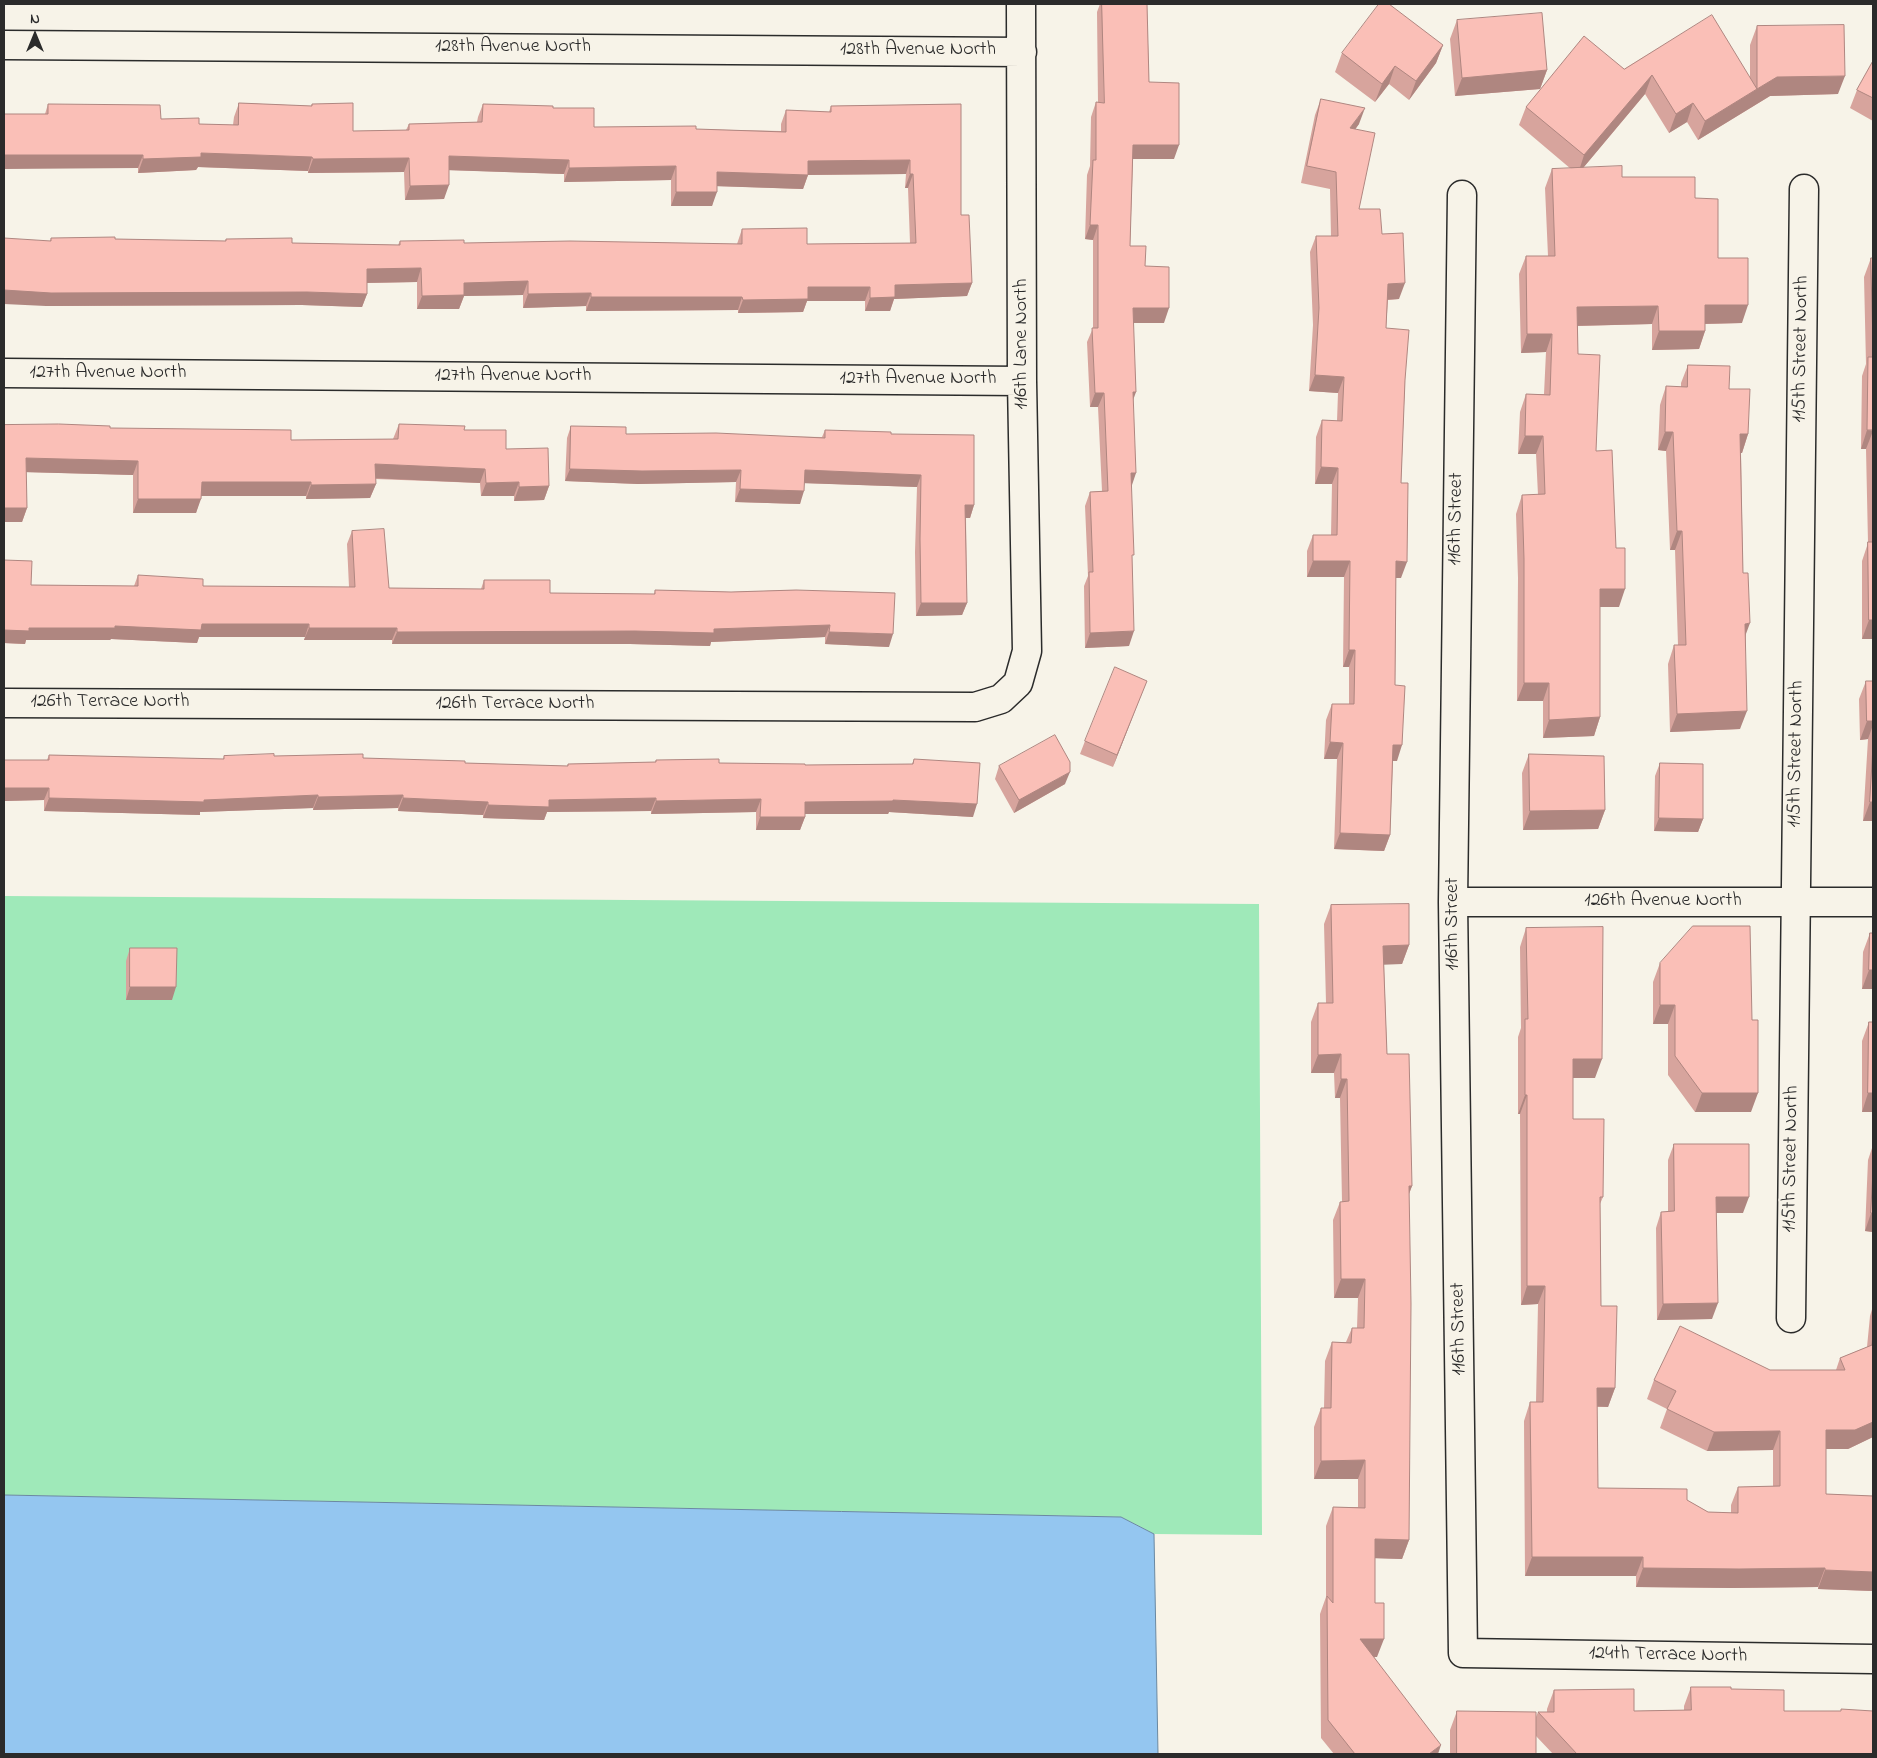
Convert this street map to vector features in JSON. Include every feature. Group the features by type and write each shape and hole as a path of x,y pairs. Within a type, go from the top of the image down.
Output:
{"street":[{"name":"116th Lane North","path":"1018,683 1027,651 1022,381 1021,4"},
{"name":"128th Avenue North","path":"4,45 1022,52"},
{"name":"115th Street North","path":"1791,1318 1804,189"},
{"name":"116th Street","path":"1462,195 1453,902 1463,1654"},
{"name":"127th Avenue North","path":"4,373 1022,381"},
{"name":"126th Terrace North","path":"4,703 975,708 1001,700 1018,683"},
{"name":"126th Avenue North","path":"1453,902 1873,902"},
{"name":"124th Terrace North","path":"1463,1654 1873,1660"}],"green space":[{"path":"4,896 1259,904 1262,1535 1154,1534 1121,1517 4,1495"}],"water":[{"path":"4,1495 1121,1517 1154,1534 1158,1754 4,1754"}],"building":[{"path":"1102,4 1147,4 1149,82 1179,83 1179,145 1133,145 1130,246 1146,246 1145,266 1169,267 1169,308 1133,308 1136,392 1133,392 1136,473 1131,473 1134,631 1090,633 1089,572 1093,572 1090,492 1108,491 1104,393 1095,393 1092,328 1098,328 1098,225 1090,225 1093,160 1096,160 1096,102 1104,103"},
{"path":"1379,4 1389,4 1443,45 1416,81 1395,66 1382,84 1342,53"},
{"path":"1542,13 1547,70 1462,78 1457,20"},
{"path":"1712,15 1757,89 1705,121 1693,103 1676,114 1652,75 1584,155 1526,107 1584,36 1624,69"},
{"path":"1844,25 1845,76 1777,77 1757,89 1757,26"},
{"path":"1873,61 1873,98 1857,90"},
{"path":"1321,99 1365,108 1350,128 1375,133 1359,209 1380,209 1382,234 1403,233 1405,283 1388,284 1386,328 1409,330 1401,483 1408,483 1407,562 1396,561 1395,685 1405,686 1402,745 1393,745 1390,835 1340,833 1343,743 1330,742 1332,704 1354,704 1355,650 1349,650 1350,561 1313,561 1313,535 1337,535 1338,468 1321,467 1322,420 1342,421 1344,377 1315,375 1319,308 1316,236 1338,236 1336,172 1307,166"},
{"path":"239,103 312,106 312,104 353,103 353,131 409,130 409,124 482,122 483,104 594,108 594,127 696,126 696,129 786,132 786,110 831,112 831,106 961,104 961,215 969,215 972,283 895,285 895,297 870,298 870,287 808,287 808,299 743,300 742,297 591,297 591,293 528,294 528,281 464,283 464,295 422,296 421,268 367,269 367,294 307,292 51,293 4,290 4,238 51,241 51,238 115,237 115,239 226,241 226,239 292,238 292,243 400,245 400,241 464,240 464,243 570,241 742,244 742,229 807,228 807,244 916,243 913,174 910,174 910,160 808,161 808,175 717,172 717,192 676,192 676,166 569,168 569,160 449,156 449,185 410,186 409,158 313,159 312,157 201,153 201,157 143,159 143,155 4,155 4,114 48,114 48,104 160,105 161,119 199,118 199,124 238,125"},
{"path":"1622,166 1622,177 1695,177 1695,198 1718,199 1718,258 1748,258 1748,305 1705,305 1705,331 1659,331 1658,306 1577,307 1578,354 1600,355 1596,451 1612,450 1616,548 1625,548 1625,589 1600,589 1600,717 1549,720 1549,683 1524,683 1522,495 1545,494 1543,436 1525,436 1526,394 1550,395 1552,334 1527,334 1526,256 1555,256 1552,169"},
{"path":"1871,258 1873,258 1873,357"},
{"path":"1868,357 1873,357 1873,430 1867,430"},
{"path":"1688,365 1730,366 1729,389 1750,389 1748,434 1740,434 1743,573 1748,573 1750,623 1745,624 1747,711 1677,714 1674,645 1686,645 1682,531 1677,531 1673,432 1665,432 1666,386 1687,387"},
{"path":"59,424 110,426 110,428 291,430 291,440 398,439 399,424 465,426 464,430 506,430 506,449 548,448 549,486 519,487 519,482 486,483 485,469 375,464 376,484 311,485 311,482 202,482 201,499 138,499 138,461 26,458 27,508 4,508 4,425"},
{"path":"571,426 626,427 626,434 716,433 825,438 825,430 891,432 891,434 974,435 974,505 965,505 967,603 921,603 921,475 805,470 804,491 740,489 741,470 642,471 570,469"},
{"path":"384,529 389,588 484,589 484,580 550,580 550,593 655,594 655,590 731,592 796,590 895,593 893,634 829,632 830,625 714,629 714,633 635,631 397,632 397,628 309,628 309,624 202,624 201,630 115,626 115,628 29,628 29,631 4,630 4,560 32,561 31,585 138,586 138,575 203,579 203,586 355,587 352,531"},
{"path":"1868,542 1873,542 1873,620 1869,620"},
{"path":"1115,667 1147,681 1117,755 1085,741"},
{"path":"1866,681 1873,681 1873,721 1867,721"},
{"path":"1055,735 1070,762 1070,772 1019,800 999,766"},
{"path":"1873,747 1873,802 1870,802"},
{"path":"274,754 274,756 363,754 363,758 568,766 568,764 719,759 719,763 805,765 913,764 914,759 980,763 977,804 893,800 805,802 805,817 760,817 761,799 656,801 656,798 549,800 549,807 488,805 488,802 403,798 403,795 318,797 318,795 204,800 204,802 49,798 49,788 4,788 4,760 49,760 49,755 224,759 224,756"},
{"path":"1529,754 1604,756 1605,810 1530,811"},
{"path":"1660,763 1703,764 1703,819 1659,818"},
{"path":"1409,904 1409,945 1383,946 1387,1054 1409,1054 1412,1186 1409,1186 1411,1304 1409,1540 1375,1539 1375,1603 1384,1603 1384,1639 1360,1639 1441,1745 1429,1754 1355,1754 1328,1720 1327,1596 1333,1603 1333,1507 1365,1508 1365,1460 1321,1461 1321,1408 1331,1408 1332,1342 1351,1343 1352,1328 1364,1328 1365,1279 1341,1279 1340,1202 1349,1201 1347,1079 1341,1079 1341,1054 1318,1055 1318,1003 1333,1003 1331,905"},
{"path":"1693,926 1750,926 1752,1020 1758,1020 1758,1093 1702,1093 1675,1056 1675,1005 1660,1005 1660,963"},
{"path":"1603,927 1602,1059 1573,1059 1573,1119 1604,1119 1603,1197 1600,1197 1601,1306 1617,1306 1615,1388 1597,1388 1598,1488 1687,1489 1687,1500 1708,1512 1738,1513 1738,1487 1780,1486 1780,1431 1714,1432 1667,1409 1676,1391 1654,1380 1680,1326 1770,1370 1845,1370 1840,1358 1872,1345 1873,1334 1873,1422 1855,1430 1826,1430 1826,1494 1873,1496 1873,1572 1825,1570 1825,1568 1643,1568 1643,1557 1532,1557 1530,1402 1543,1402 1545,1286 1527,1286 1525,1019 1528,1019 1526,928"},
{"path":"1870,933 1873,933 1873,970 1869,970"},
{"path":"130,948 177,948 176,987 130,987"},
{"path":"1869,1022 1873,1022 1873,1093 1868,1093"},
{"path":"1674,1144 1749,1144 1749,1197 1716,1197 1718,1303 1663,1304 1661,1212 1674,1211"},
{"path":"1873,1172 1873,1213 1871,1213"},
{"path":"1691,1687 1784,1690 1784,1711 1841,1711 1841,1709 1873,1711 1873,1754 1577,1754 1538,1712 1554,1712 1554,1690 1634,1689 1634,1711 1691,1710"},
{"path":"1457,1711 1536,1712 1536,1754 1457,1754"}]}
